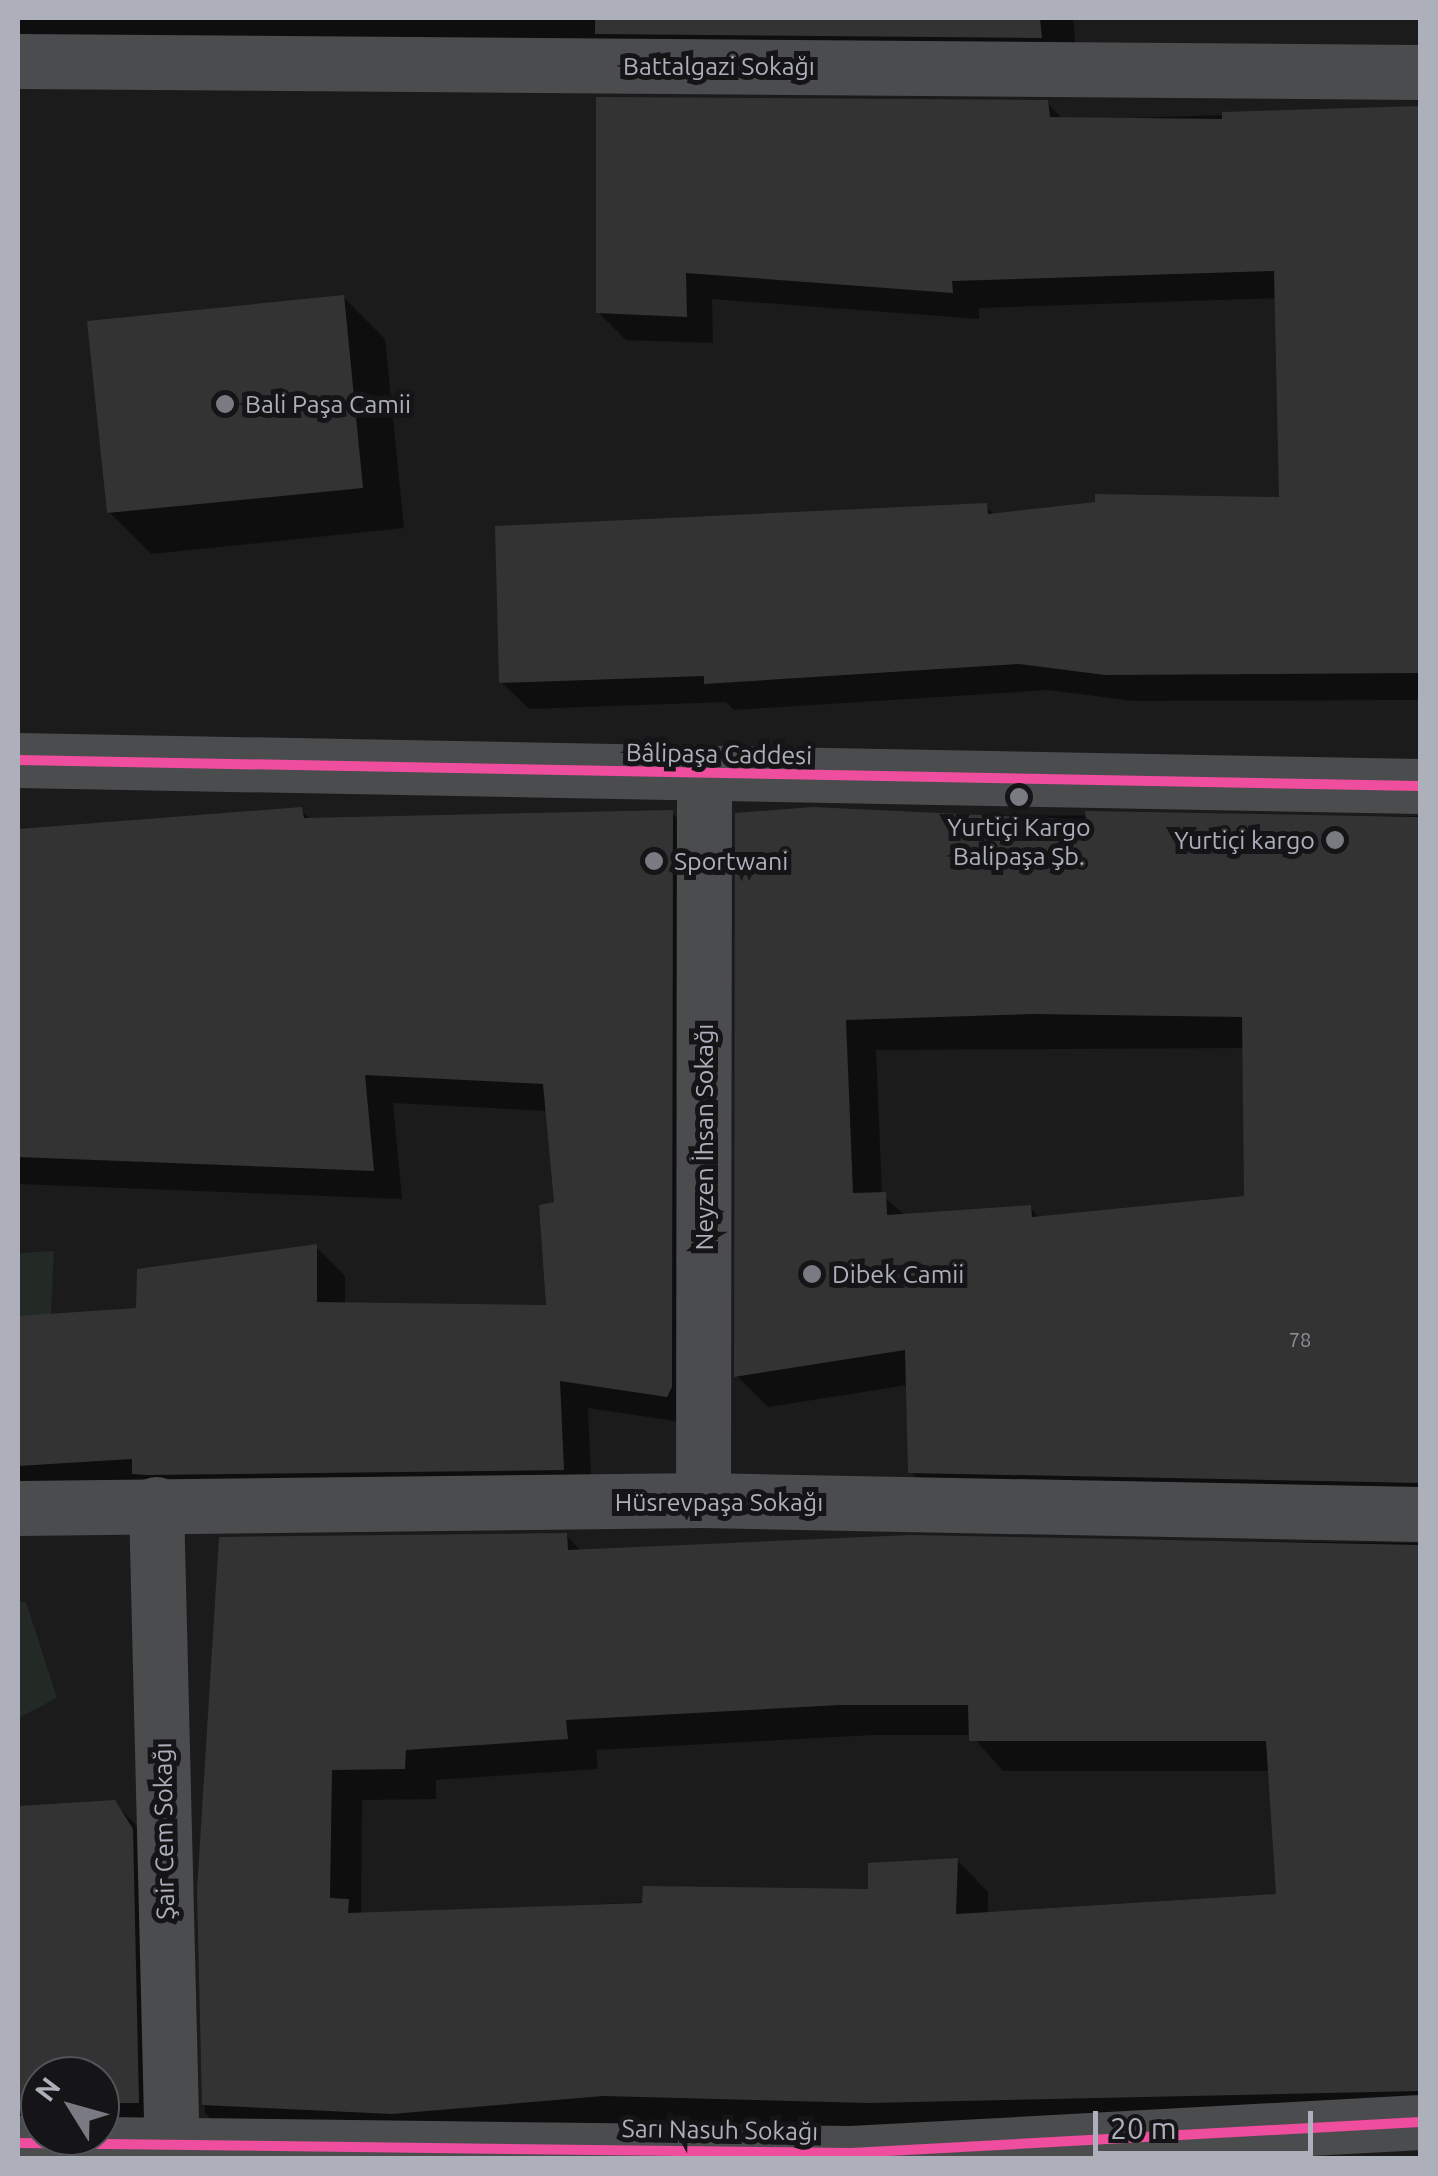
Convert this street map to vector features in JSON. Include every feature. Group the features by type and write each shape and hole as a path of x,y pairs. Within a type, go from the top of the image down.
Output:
{"street":[{"name":"Battalgazi Sokağı","path":"18,61 1420,72"},
{"name":"Bâlipaşa Caddesi","path":"18,760 1420,786"},
{"name":"Neyzen İhsan Sokağı","path":"703,1500 704,774"},
{"name":"Hüsrevpaşa Sokağı","path":"18,1508 703,1500 1420,1514"},
{"name":"Şair Cem Sokağı","path":"156,1504 172,2150"},
{"name":"Sarı Nasuh Sokağı","path":"18,2143 172,2150 851,2156 1420,2122"}],"shaded area":[{"path":"54,1251 48,1369 18,1369 18,1253"},
{"path":"18,1602 26,1602 57,1698 18,1718"}],"building":[{"path":"595,18 1040,18 1042,38 595,34"},
{"path":"596,97 1048,100 1050,117 1222,119 1222,112 1420,106 1420,673 1105,675 1019,664 704,684 704,676 499,683 495,526 987,503 988,514 1095,502 1095,494 1279,497 1274,271 952,281 953,293 686,273 687,317 596,313"},
{"name":"Bali Paşa Camii","path":"344,295 363,488 107,513 87,321"},
{"path":"302,807 304,818 673,810 672,1387 667,1397 560,1381 564,1470 147,1475 132,1474 132,1459 18,1466 18,1316 136,1308 137,1269 317,1244 317,1302 546,1305 539,1205 554,1202 543,1084 365,1075 374,1171 18,1157 18,829"},
{"path":"813,807 1086,820 1085,811 1420,817 1420,1483 908,1473 905,1350 734,1377 735,813","holes":["1033,1014 1242,1017 1244,1196 1032,1217 1031,1205 887,1215 886,1192 853,1193 846,1020"]},
{"path":"567,1533 568,1550 910,1535 1420,1545 1420,2091 868,2103 603,2096 392,2114 202,2105 197,1891 219,1537","holes":["840,1705 968,1705 969,1741 1266,1741 1276,1894 956,1914 958,1858 868,1863 868,1889 643,1886 642,1903 348,1913 349,1899 330,1898 332,1770 405,1769 406,1750 568,1739 566,1720"]},
{"path":"115,1800 133,1829 139,2103 120,2103 120,2056 20,2056 18,2102 18,1806"}],"cycle path":[{"path":"18,760 1420,786"},
{"path":"18,2143 851,2153 1420,2122"}],"place":[{"name":"Bali Paşa Camii","path":"225,404"},
{"name":"Yurtiçi Kargo Balipaşa Şb.","path":"1019,797"},
{"name":"Yurtiçi kargo","path":"1335,840"},
{"name":"Sportwani","path":"654,861"},
{"name":"Dibek Camii","path":"812,1274"}]}
